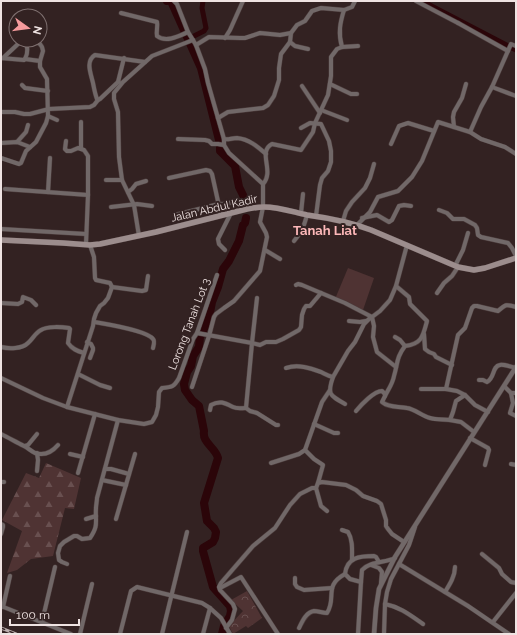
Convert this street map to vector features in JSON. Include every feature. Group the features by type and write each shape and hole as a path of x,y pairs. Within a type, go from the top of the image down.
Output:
{"main road":[{"name":"Jalan Abdul Kadir","path":"1,240 100,244 139,236 221,215 263,207 278,208 357,224 456,267 474,270 486,268 516,257"}],"street":[{"path":"174,1 188,32 196,45 205,69 224,140"},
{"path":"225,38 243,1"},
{"path":"218,118 228,112 263,108 268,105 274,96 280,80 279,68 281,54 290,42 291,33 297,25 305,21 315,9 321,8 344,10 352,7 355,1"},
{"path":"416,1 508,51"},
{"path":"342,46 340,40 340,23 344,10"},
{"path":"121,13 157,22 156,32 160,39 171,38 188,32"},
{"path":"196,45 209,37 245,38 260,33 280,35 291,33"},
{"path":"1,112 30,114 48,109 90,107 156,54 193,40"},
{"path":"2,58 22,42 27,46 25,59"},
{"path":"290,42 295,46 308,48"},
{"path":"470,132 511,44 516,46"},
{"path":"192,387 214,317 234,301 260,271 267,240 267,235 260,222 263,207 263,184 268,174 265,160 270,145 272,144 299,151 301,150 313,132 315,123 328,95 331,57 337,49 342,46 358,46"},
{"path":"1,158 19,164 21,163 26,151 34,145 46,123 48,116 48,91 47,79 40,67 42,48"},
{"path":"98,100 96,100 93,80 90,75 90,62 93,56 124,58 145,62"},
{"path":"2,58 40,61"},
{"path":"124,58 120,83 114,93 114,99 118,112 118,157 122,180 134,205 139,236"},
{"path":"330,84 351,94 357,94"},
{"path":"454,127 454,112 462,98 466,84"},
{"path":"22,86 25,88 48,91"},
{"path":"302,86 321,112 347,120"},
{"path":"492,87 516,96"},
{"path":"48,116 57,120"},
{"path":"81,122 81,148 88,156 86,234 88,244 94,257 96,280 110,283 112,287 144,291 146,290 148,276"},
{"path":"357,224 370,212 378,197 398,191 412,177 422,161 438,122 470,132 481,139 505,147 516,154"},
{"path":"301,128 310,123 321,124 329,141 331,151 331,162 328,171 322,178 320,185 316,216"},
{"path":"391,144 399,126 405,124 411,124 434,131"},
{"path":"18,142 26,132 28,125"},
{"path":"221,144 224,140 238,138 255,144 266,154"},
{"path":"178,139 205,140 212,144 221,144 263,184"},
{"path":"66,141 66,149 68,151 81,148"},
{"path":"1,143 18,142 30,148"},
{"path":"48,192 50,158"},
{"path":"343,221 346,211 352,202 365,188 374,164"},
{"path":"169,178 209,170 212,174 221,215"},
{"path":"106,180 122,180"},
{"path":"128,192 136,184 146,181"},
{"path":"6,189 88,195"},
{"path":"294,241 301,232 304,214 303,194"},
{"path":"175,215 219,204 228,204 233,201"},
{"path":"362,218 377,215 389,222 392,220 399,206 404,204 411,206"},
{"path":"111,207 134,205 152,206"},
{"path":"440,210 453,218 464,219 475,225 478,235 481,237 508,243 516,257"},
{"path":"225,250 219,244 218,239 231,213"},
{"path":"1,229 86,234"},
{"path":"437,293 444,283 452,276 463,250 468,233"},
{"path":"349,321 366,321 380,311 390,300 396,286 407,245"},
{"path":"265,250 280,259"},
{"name":"Lorong Tanah Lot 3","path":"1,378 43,398 67,407 118,420 144,424 152,422 158,407 159,392 162,388 176,384 193,339 199,333 217,275"},
{"path":"296,285 302,285 344,302 372,317 374,326 373,337 377,352 396,367"},
{"path":"396,286 409,297 410,304 427,321 424,334 425,349 434,354 436,357 452,365"},
{"path":"67,407 96,313 100,306 108,298 112,287"},
{"path":"199,333 260,344 266,342 276,342 299,330 301,327 304,309 306,306 310,306 321,293"},
{"path":"1,303 18,304 22,302 23,297 31,300 36,305"},
{"path":"246,408 257,298"},
{"path":"446,389 458,335 465,328 472,308 476,306 498,311 505,305 509,305 516,308"},
{"path":"271,463 299,454 306,450 322,402 330,390 333,376 348,350 355,342 366,321"},
{"path":"94,322 122,327 148,335 153,339 153,348"},
{"path":"1,347 18,348 24,346 42,329 69,328 68,343 71,347 84,353"},
{"path":"405,346 419,342 424,334"},
{"path":"395,337 405,346"},
{"path":"87,342 91,344 93,348 90,358"},
{"path":"405,346 397,360 394,376 382,402 385,405 406,408 430,418 461,422 474,432"},
{"path":"286,368 301,366 333,376"},
{"path":"380,589 404,542 516,367 497,366 492,378 489,381 479,380"},
{"path":"78,374 100,385 110,388"},
{"path":"504,386 511,393 513,402 510,413 516,416"},
{"path":"421,389 446,389 457,391 465,395 475,405 488,412"},
{"path":"330,390 332,396 345,404"},
{"path":"356,411 371,396 379,391 384,394 384,396"},
{"path":"511,393 516,393"},
{"path":"450,420 456,402 465,395"},
{"path":"210,410 211,405 214,403 224,402 233,407 246,408 278,425"},
{"path":"78,473 94,414"},
{"path":"67,564 59,560 58,553 60,546 74,536 90,538 95,531 97,524 96,509 98,498 118,420"},
{"path":"314,424 334,433 338,433"},
{"path":"1,434 40,454 50,452 58,445"},
{"path":"24,446 28,445 36,434"},
{"path":"470,438 488,448 489,450 485,465"},
{"path":"306,450 314,459 323,465 316,488 321,506 327,511"},
{"path":"37,453 37,471"},
{"path":"70,454 83,457"},
{"path":"116,519 135,454"},
{"path":"105,469 111,469 129,474"},
{"path":"102,480 126,485"},
{"path":"318,483 322,482 346,485 356,490 363,496 377,501 381,504 386,520 386,526 392,534 404,542"},
{"path":"226,628 232,620 235,609 233,604 220,590 221,583 253,546 275,528 290,505 300,494 312,488 316,488"},
{"path":"86,520 96,516"},
{"path":"1,524 3,527 1,534"},
{"path":"384,634 387,592 391,579 409,545 415,526"},
{"path":"342,530 348,532 351,536 352,560"},
{"path":"162,634 187,532"},
{"path":"482,554 499,568 502,574 511,582 516,583"},
{"path":"361,582 350,580 345,574 346,568 352,560 359,557 374,556 379,562"},
{"path":"358,634 362,570 370,565 389,561 395,557"},
{"path":"399,564 468,606 509,634"},
{"path":"370,565 380,568 382,572 376,608 374,634"},
{"path":"42,622 55,567"},
{"path":"445,592 455,571 455,567"},
{"path":"299,628 304,618 310,612 315,611 327,613 331,603 332,588 338,578 345,574"},
{"path":"10,576 2,607 71,634"},
{"path":"220,588 240,577 278,634"},
{"path":"295,578 295,584 297,587 304,590 332,588"},
{"path":"80,634 92,584"},
{"path":"120,634 131,591 137,587 202,603 221,618 230,634"},
{"path":"493,622 516,593"},
{"path":"385,604 401,609 423,624"},
{"path":"203,634 210,608"}],"green space":[{"path":"348,268 374,278 363,310 335,299"},
{"path":"46,463 81,478 74,509 65,508 53,556 31,559 17,570 7,573 22,531 2,520 26,473 39,478"},
{"path":"247,591 262,618 248,628 246,626 233,634 229,626 243,611 231,600"}],"waterway":[{"path":"167,1 171,1 201,68 220,144 220,151 235,166 239,187 244,197 245,204"},
{"path":"188,39 204,31 206,28 202,8 203,1"},
{"path":"422,1 516,50"},
{"path":"222,634 224,626 230,616 230,606 213,587 203,551 203,548 213,542 216,532 207,521 204,503 218,458 205,439 199,406 192,400 185,390 184,384 193,356 199,347 200,337 209,318 212,302 223,269 229,261 239,241 246,218"}],"railway":[{"path":"1,628 16,634"}],"district":[{"name":"Tanah Liat","path":"325,230"}]}
